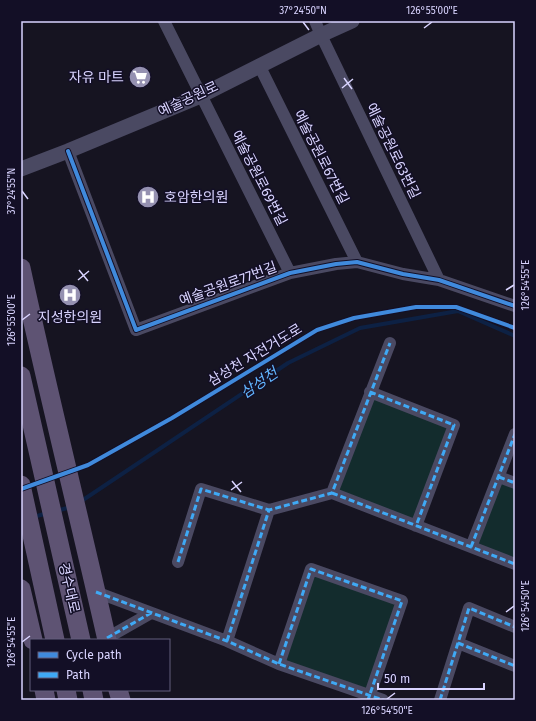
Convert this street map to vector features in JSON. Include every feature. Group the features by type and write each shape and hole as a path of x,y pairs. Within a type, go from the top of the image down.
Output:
{"main road":[{"path":"21,268 42,365 78,510 107,639"},
{"name":"경수대로","path":"21,376 81,639"},
{"name":"경수대로","path":"21,485 55,639"},
{"path":"21,589 28,630"}],"street":[{"name":"예술공원로69번길","path":"164,21 290,274"},
{"name":"예술공원로","path":"21,169 68,151 200,95 259,65 318,28 352,21"},
{"name":"예술공원로63번길","path":"318,28 439,280"},
{"name":"예술공원로67번길","path":"259,65 357,262"},
{"name":"예술공원로77번길","path":"68,151 136,330 290,274 336,264 357,262 402,274 439,280 515,306"},
{"path":"332,493 390,343"},
{"path":"370,392 454,425 416,526"},
{"path":"472,547 515,434"},
{"path":"499,477 515,483"},
{"path":"178,562 200,489 269,510 332,493 515,564"},
{"path":"227,641 269,510"},
{"path":"279,664 311,570 402,601 369,697"},
{"path":"96,592 227,641 279,664 369,697 383,700"},
{"path":"440,700 469,608 515,627"},
{"path":"107,639 151,613"},
{"path":"458,644 515,666"}],"green space":[{"path":"370,392 454,425 416,526 332,493"},
{"path":"499,477 515,483 515,564 471,547"},
{"path":"311,569 402,601 370,695 279,664"}],"waterway":[{"name":"삼성천","path":"80,502 288,363 360,328 458,311 515,336"},
{"name":"삼성천","path":"56,511 71,507"},
{"name":"삼성천","path":"33,517 48,513"}],"marked path":[{"path":"227,641 269,510 332,493 390,343"},
{"path":"370,392 454,425 416,526"},
{"path":"471,547 515,434"},
{"path":"499,477 515,483"},
{"path":"178,562 201,489 269,510"},
{"path":"332,493 515,564"},
{"path":"279,664 311,569 402,601 368,700"},
{"path":"96,592 227,641 279,664 383,700"},
{"path":"440,700 469,608 515,627"},
{"path":"107,638 151,613"},
{"path":"458,643 515,666"}],"cycle path":[{"path":"68,151 136,330 290,273 336,264 357,262 403,274 439,280 515,306"},
{"name":"삼성천 자전거도로","path":"21,489 88,465 172,418 317,330 354,318 416,307 456,307 515,328"}],"place":[{"name":"자유 마트","path":"140,77"},
{"name":"호암한의원","path":"148,197"},
{"name":"지성한의원","path":"70,295"}]}
